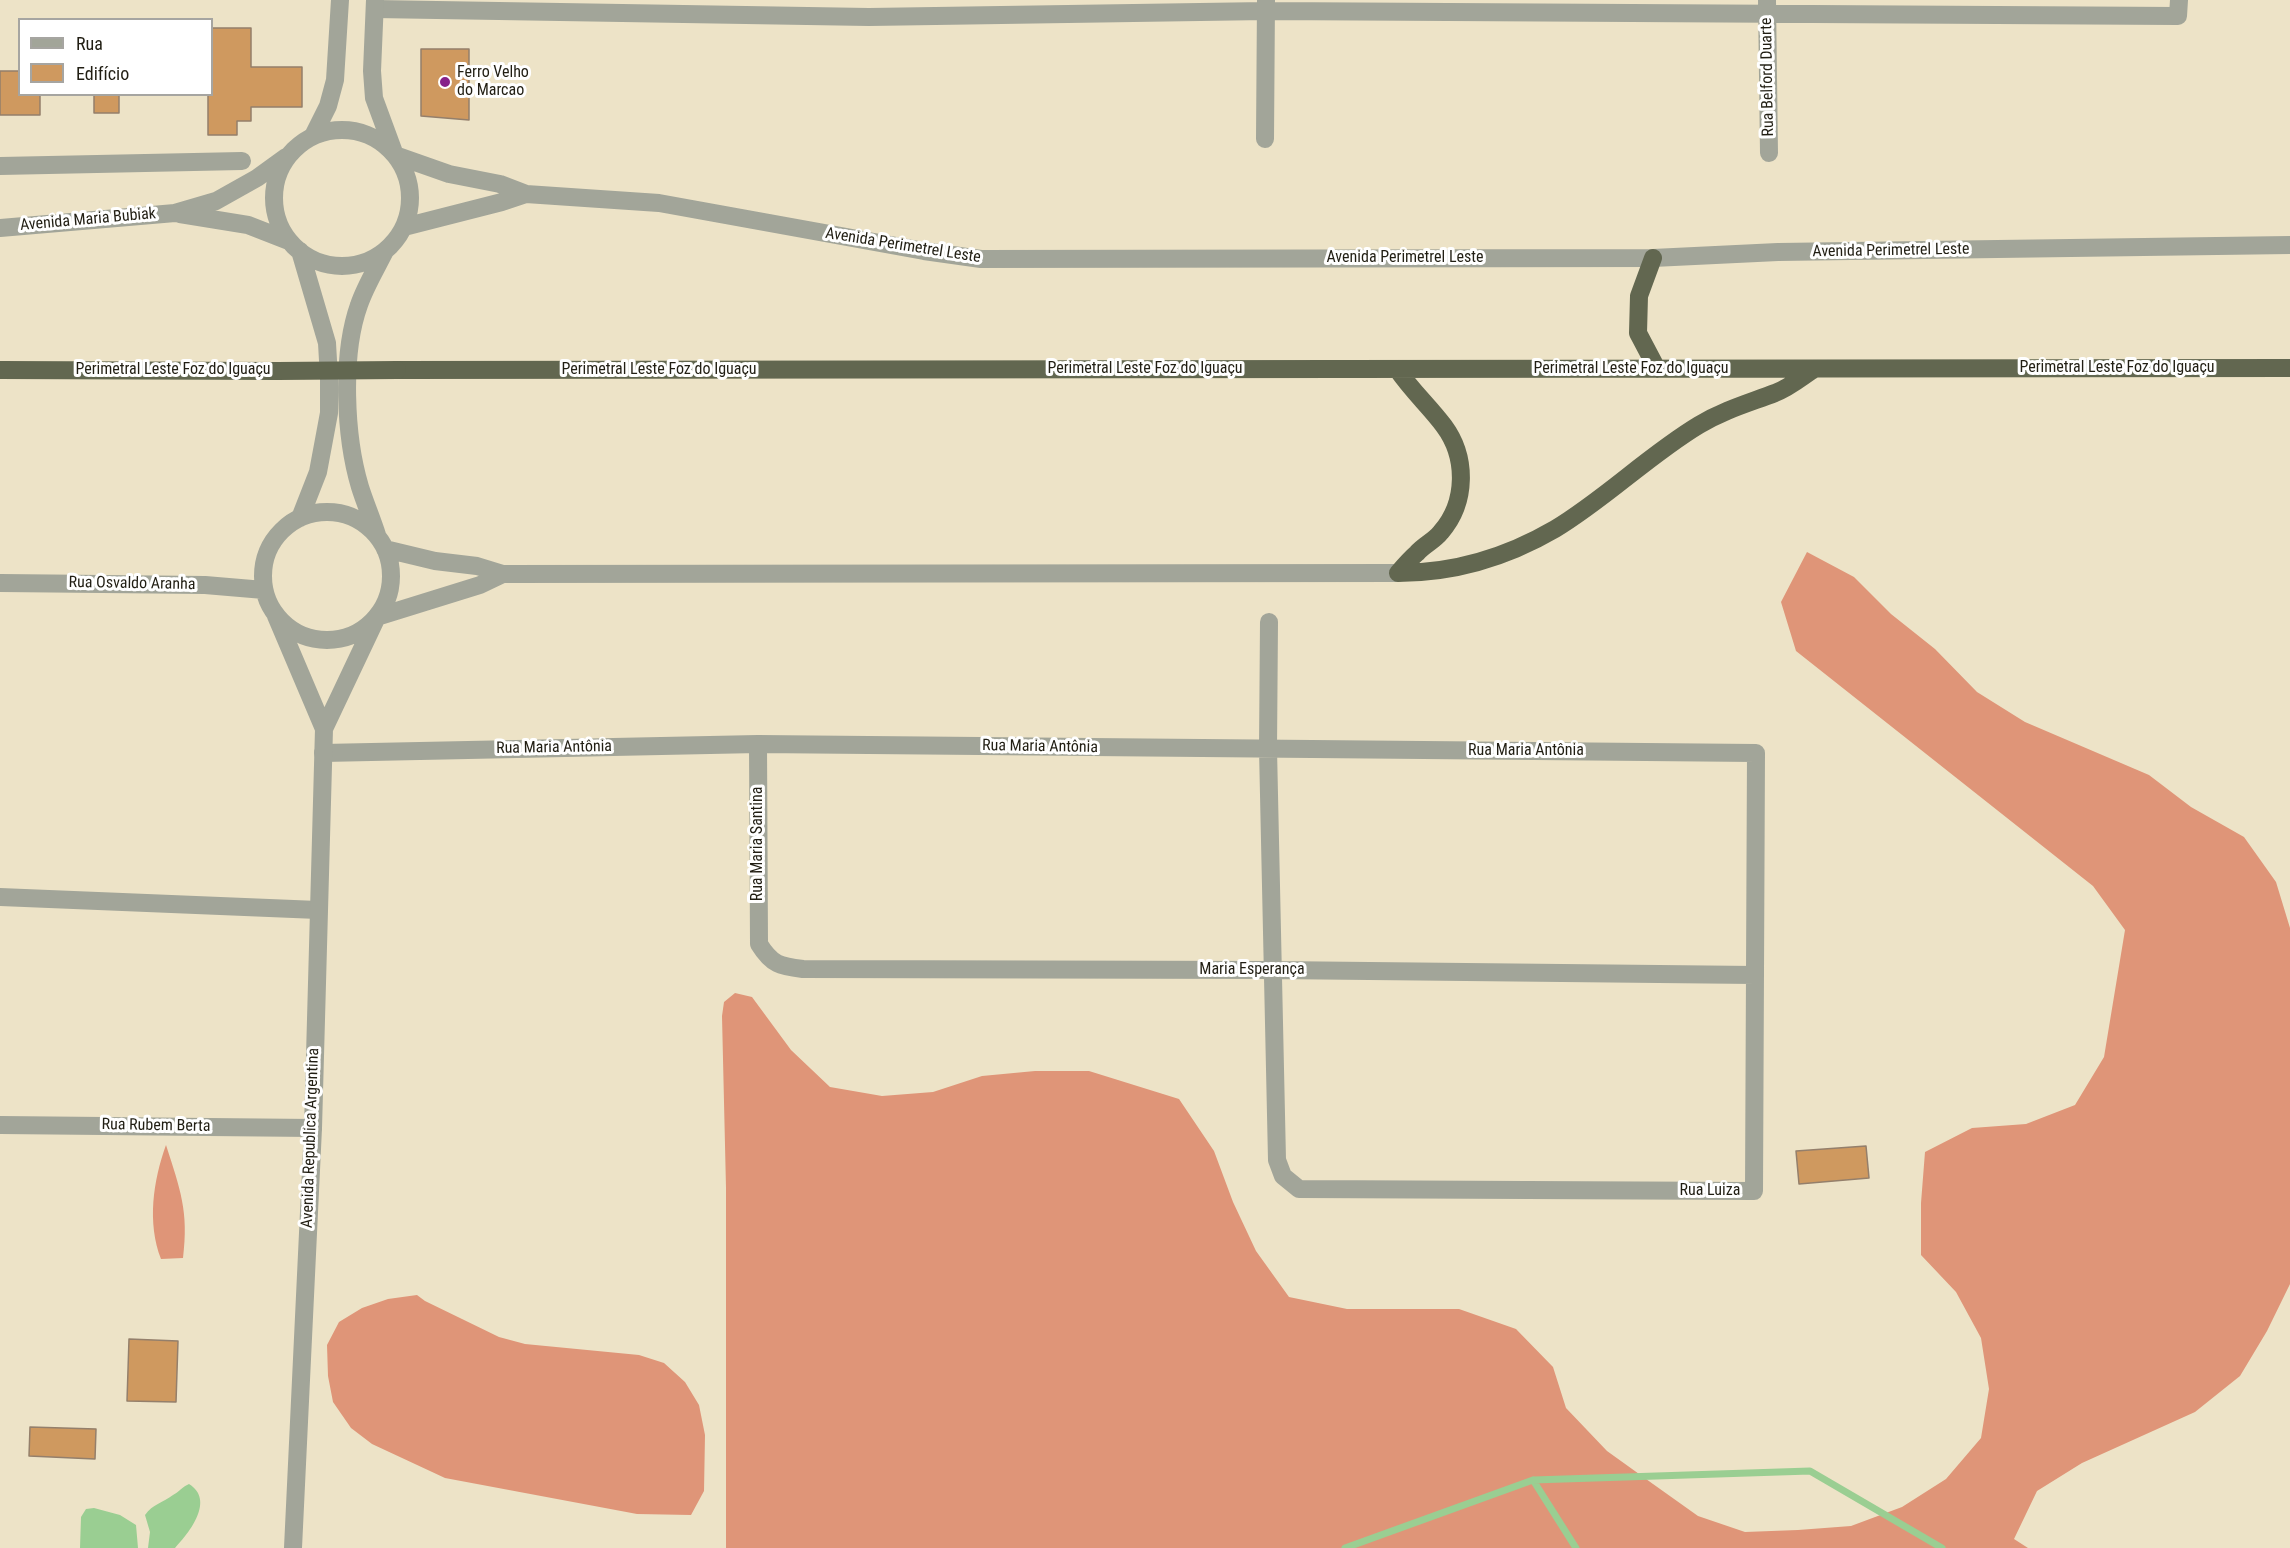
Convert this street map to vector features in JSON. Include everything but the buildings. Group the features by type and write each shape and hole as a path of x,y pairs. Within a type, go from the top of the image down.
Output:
{"highway":[{"path":"1653,258 1639,296 1638,333 1657,369"},
{"name":"Perimetral Leste Foz do Iguaçu","path":"0,370 2290,368"},
{"path":"1397,369 1411,390 1443,424 1451,437 1461,465 1460,495 1449,522 1398,573"},
{"path":"1398,573 1448,570 1499,555 1528,543 1556,529 1699,425 1733,407 1777,393 1814,369"}],"street":[{"path":"313,136 328,106 335,80 340,0"},
{"path":"1398,573 503,574 477,566 435,561 381,543 355,518 342,513 313,513 287,525 269,548 263,575 264,590 276,616 298,634 326,640 354,634 377,616 384,605 391,577 389,562 381,543 360,487 352,454 348,416 349,351 352,326 359,303 385,251 404,227 409,213 410,198 406,176 395,155 374,98 372,70 375,4 869,8 1767,7 2178,16 2179,0"},
{"path":"1265,139 1266,6"},
{"name":"Rua Belford Duarte","path":"1767,7 1769,153"},
{"path":"385,251 365,262 343,267 313,260 295,246 281,228 274,198 276,183 289,155 313,136 342,129 357,131 385,144 395,155"},
{"name":"Avenida Maria Bubiak","path":"0,228 175,213 216,201 257,178 289,155"},
{"name":"Avenida Perimetrel Leste","path":"395,155 450,174 500,184 526,194 659,203 924,251 981,259 1653,258 1779,252 2290,245"},
{"path":"0,166 242,161"},
{"name":"Avenida Perimetrel Leste","path":"404,227 526,194"},
{"name":"Avenida Maria Bubiak","path":"175,213 248,225 295,246"},
{"path":"295,246 327,343 330,378 329,413 318,472 300,518"},
{"path":"377,616 480,585 503,574"},
{"name":"Rua Osvaldo Aranha","path":"0,583 205,585 264,590"},
{"name":"Avenida Republica Argentina","path":"276,616 324,729"},
{"name":"Avenida Republica Argentina","path":"293,1548 313,1128 324,729 377,616"},
{"path":"1269,622 1268,749 1273,970"},
{"name":"Rua Maria Antônia","path":"323,753 758,744 1756,753"},
{"name":"Rua Maria Santina","path":"758,744 759,944"},
{"name":"Rua Luiza","path":"1273,970 1277,1160 1283,1176 1299,1189 1754,1191 1756,753"},
{"path":"0,897 318,910"},
{"name":"Maria Esperança","path":"759,944 766,956 780,966 803,969 1273,970 1755,975"},
{"name":"Rua Rubem Berta","path":"0,1125 313,1128"}],"shaded area":[{"path":"1807,552 1854,577 1891,614 1935,649 1977,692 2025,722 2149,775 2191,807 2244,837 2276,882 2290,928 2290,1284 2267,1331 2240,1376 2195,1412 2082,1463 2037,1491 2014,1539 2028,1548 726,1548 726,1188 722,1016 724,1002 735,993 752,997 791,1050 830,1087 882,1096 933,1092 982,1076 1035,1071 1089,1071 1179,1099 1214,1151 1233,1202 1256,1251 1289,1297 1347,1309 1459,1309 1516,1329 1553,1367 1566,1408 1607,1451 1698,1516 1745,1532 1851,1526 1902,1507 1946,1479 1981,1438 1989,1389 1981,1338 1956,1292 1921,1255 1921,1203 1925,1152 1972,1128 2026,1124 2075,1105 2104,1057 2125,930 2093,886 1796,651 1781,602"},
{"path":"166,1145 184,1213 183,1258 161,1259 154,1231 155,1187"},
{"path":"417,1295 499,1337 525,1344 639,1355 664,1363 685,1382 699,1405 705,1435 704,1491 691,1515 637,1514 445,1478 372,1444 351,1428 333,1402 328,1376 327,1345 339,1322 362,1308 388,1299"},
{"path":"189,1484 200,1498 200,1507 193,1525 175,1548 148,1548 150,1532 145,1515 154,1506"},
{"path":"94,1508 120,1515 136,1525 138,1548 80,1548 81,1517 86,1509"}],"waterway":[{"path":"1345,1548 1533,1480 1810,1471 1942,1548"},
{"path":"1533,1480 1576,1548"}],"place":[{"name":"Ferro Velho do Marcao","path":"445,82"}]}
